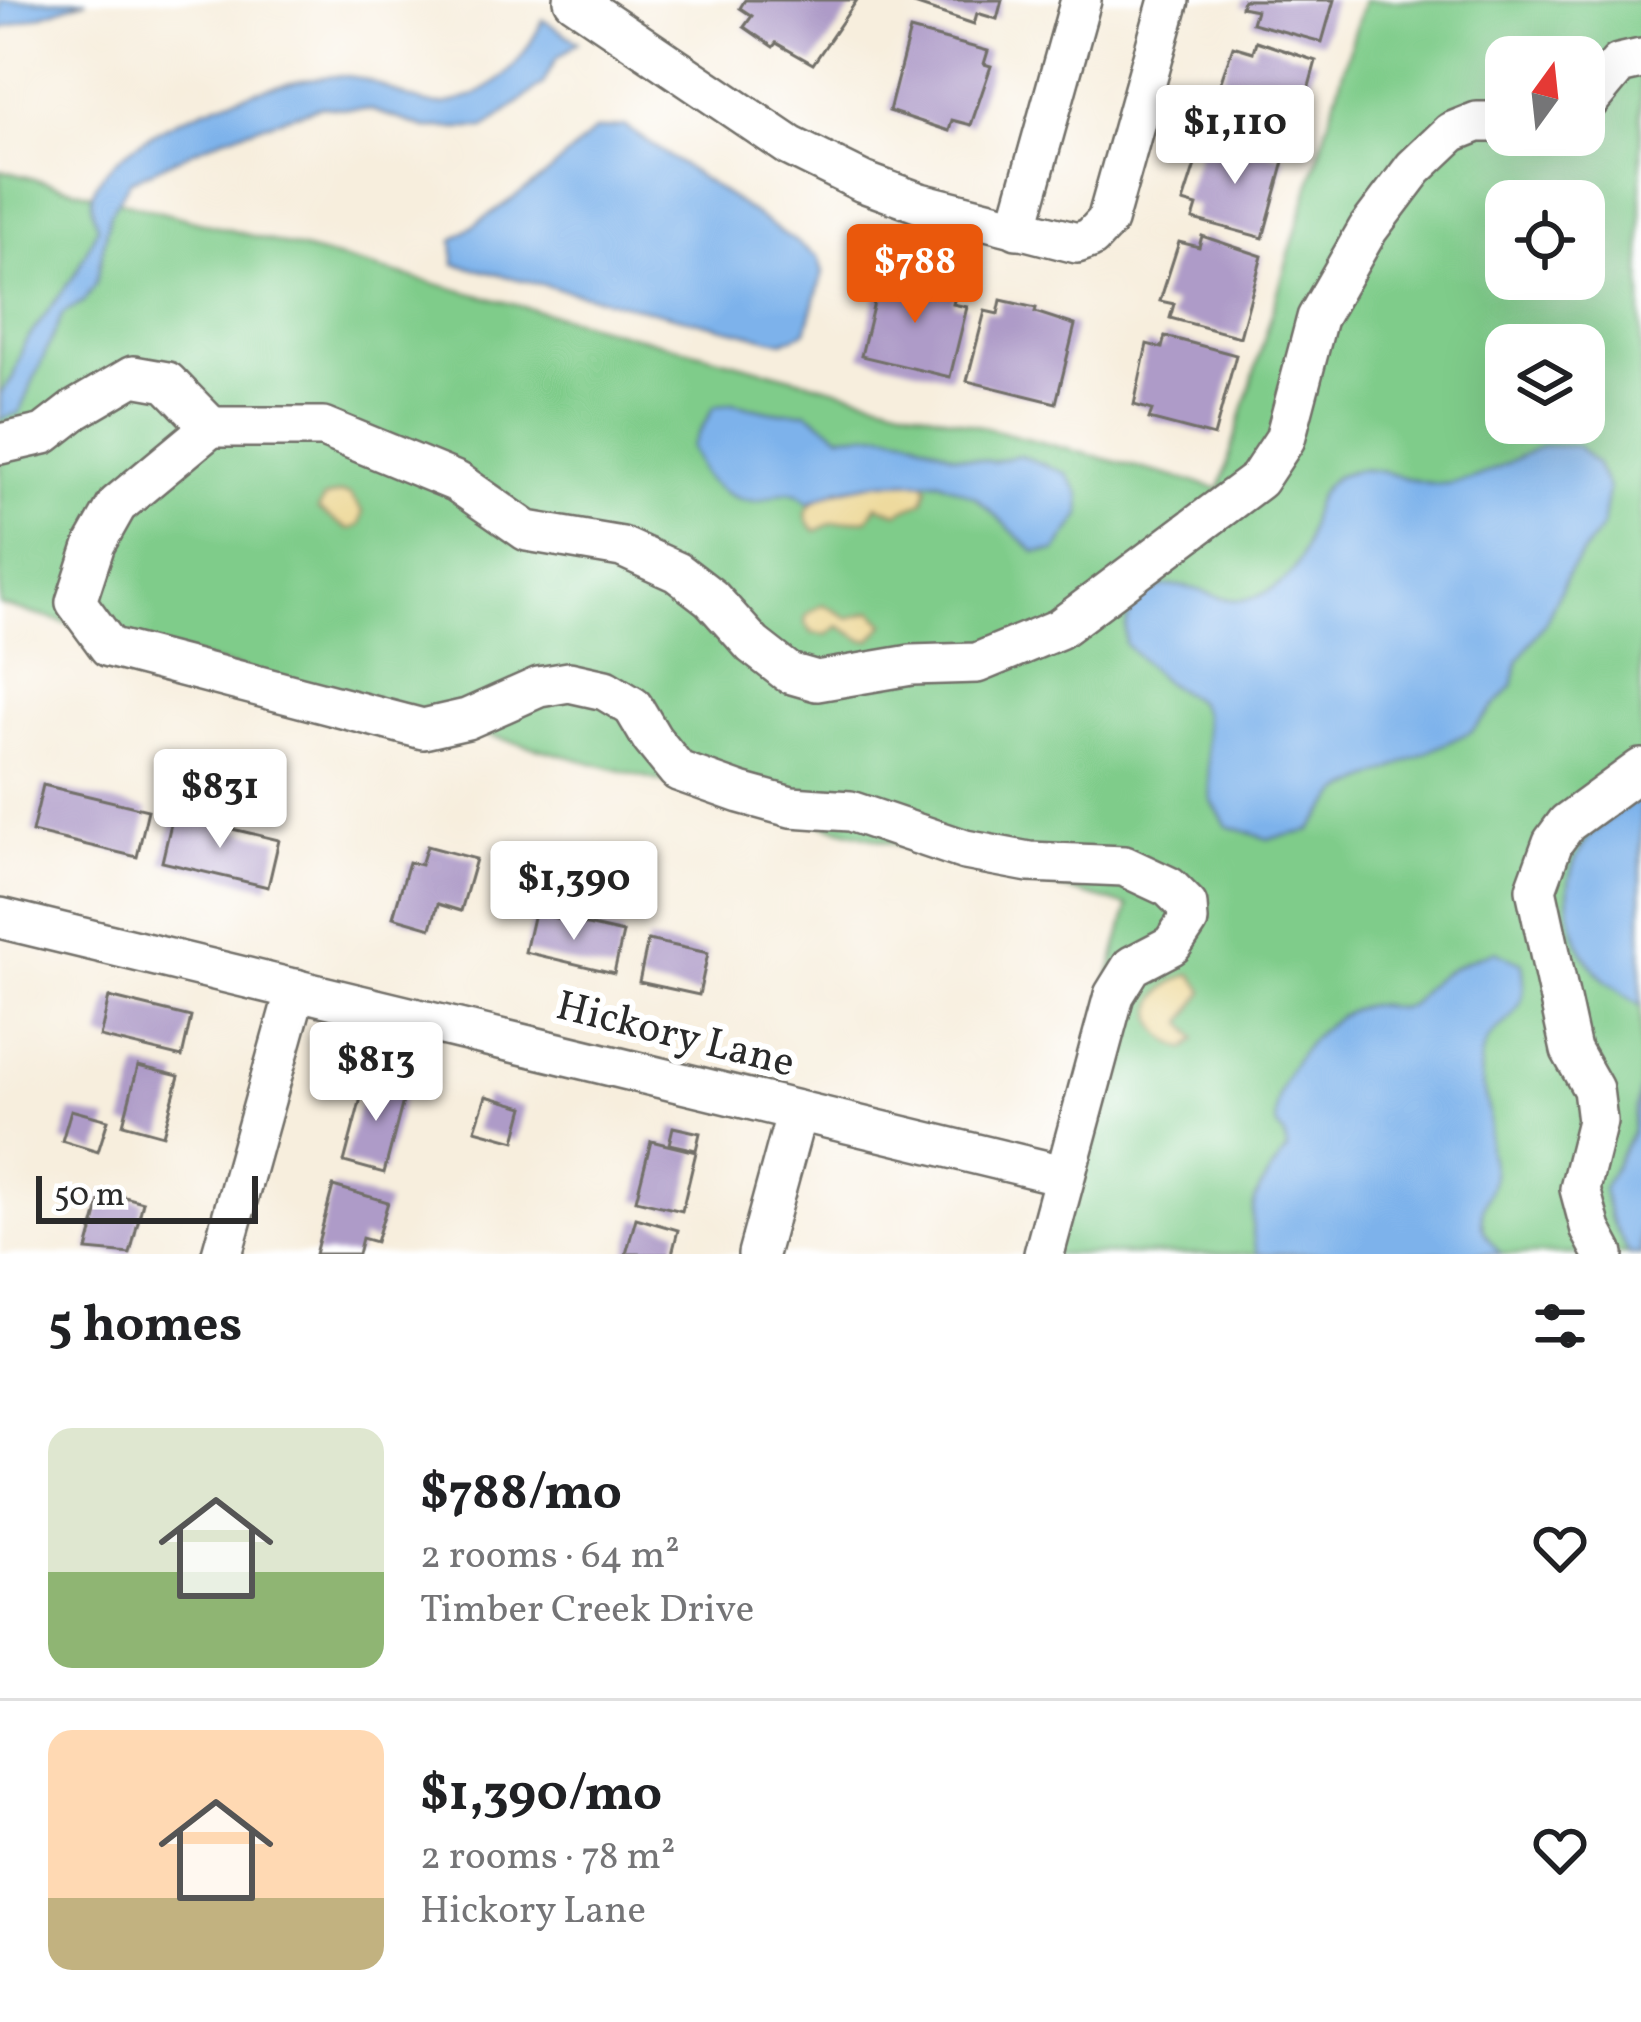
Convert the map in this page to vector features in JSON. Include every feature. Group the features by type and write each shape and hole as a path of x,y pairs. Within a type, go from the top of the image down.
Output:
{"street":[{"path":"574,0 790,146 863,182 920,203 1077,242 1091,238 1107,221 1168,0"},
{"path":"1017,229 1081,0"},
{"path":"1605,80 1618,64 1641,59"},
{"path":"1044,1254 1114,995 1132,966 1172,945 1188,921 1186,904 1169,887 1124,866 1029,862 986,854 850,812 791,807 740,793 679,771 633,707 605,690 569,682 539,688 467,719 423,729 109,647 76,602 95,544 117,505 211,427 323,427 457,482 527,531 622,547 677,572 789,673 817,681 911,665 977,663 1059,629 1258,480 1285,439 1317,317 1368,229 1414,168 1452,132 1485,122"},
{"path":"0,444 44,434 133,376 167,382 211,427"},
{"path":"1604,1254 1591,1230 1580,1189 1597,1120 1593,1089 1571,1050 1536,890 1553,842 1567,823 1641,770"},
{"name":"Hickory Lane","path":"0,918 1050,1172"},
{"path":"222,1254 296,989"},
{"path":"758,1254 797,1111"}],"green space":[{"path":"1364,0 1641,0 1641,1254 1035,1254 1128,906 0,605 0,170 1220,489"}],"sand":[{"path":"887,480 923,481 928,487 923,501 897,513 877,505 868,519 832,523 816,531 807,519 816,500"},
{"path":"350,495 363,512 360,525 349,530 318,510 324,498"},
{"path":"823,604 849,618 872,611 885,624 871,640 839,626 827,635 812,633 806,615"},
{"path":"1192,974 1204,991 1184,1022 1196,1039 1186,1049 1160,1032 1153,1010 1164,989"}],"water":[{"path":"0,0 87,0 0,29"},
{"path":"543,20 578,42 556,59 543,84 485,128 426,128 371,110 321,106 222,138 130,181 110,214 96,283 84,301 63,313 19,413 0,419 0,395 13,377 24,344 76,273 98,227 93,192 108,169 133,147 202,110 314,78 357,78 425,103 454,102 485,90 508,72"},
{"path":"624,126 818,257 823,272 806,331 783,342 455,264 453,240 541,179 596,130"},
{"path":"732,403 774,412 807,412 840,435 909,436 954,455 993,462 1019,455 1066,473 1080,494 1081,515 1056,551 1035,552 975,497 939,481 881,482 838,490 808,503 788,492 755,501 741,499 707,479 691,447 714,407"},
{"path":"1541,446 1577,446 1596,463 1608,489 1602,527 1569,572 1546,621 1519,660 1512,686 1472,731 1340,793 1310,831 1268,839 1227,826 1211,800 1204,714 1197,701 1165,682 1125,644 1127,620 1136,601 1153,589 1178,586 1247,599 1281,583 1304,550 1318,496 1329,482 1348,472 1370,470 1427,483 1451,483 1491,471"},
{"path":"1641,796 1641,1006 1591,964 1574,932 1568,896 1575,862 1588,839"},
{"path":"1495,951 1522,963 1524,985 1516,1011 1485,1045 1480,1066 1490,1119 1493,1175 1482,1223 1501,1254 1258,1254 1253,1210 1261,1187 1287,1150 1276,1110 1301,1053 1347,1012 1369,1005 1409,1005 1442,974"},
{"path":"1641,1086 1641,1254 1629,1254 1610,1217 1603,1189 1632,1133"}],"building":[{"path":"745,0 857,0 813,64 776,43 773,47 744,27 752,16 740,8"},
{"path":"915,0 1002,0 997,19 977,13 974,24 914,4"},
{"path":"1243,0 1334,0 1322,42 1252,23 1256,10 1241,7"},
{"path":"910,30 988,51 984,64 991,66 971,125 952,120 949,131 889,111"},
{"path":"1256,41 1316,61 1294,141 1224,123 1228,109 1213,105 1233,46 1253,52"},
{"path":"1225,138 1285,158 1263,238 1193,219 1197,206 1183,202 1202,143 1222,149"},
{"path":"1202,236 1262,256 1240,337 1170,318 1174,304 1160,301 1179,242 1199,247"},
{"path":"880,278 957,289 953,304 967,307 950,377 861,356"},
{"path":"1001,300 1036,308 1035,312 1075,325 1056,403 967,381 985,311 998,314"},
{"path":"1165,336 1236,355 1214,436 1149,419 1152,410 1134,405 1147,344 1162,348"},
{"path":"43,785 148,810 137,857 32,832"},
{"path":"173,815 279,840 268,887 162,862"},
{"path":"427,846 476,859 461,911 438,904 431,928 393,917 409,862 421,865"},
{"path":"534,913 623,933 614,973 525,952"},
{"path":"648,940 708,953 699,995 639,982"},
{"path":"109,997 191,1017 182,1057 100,1037"},
{"path":"138,1066 179,1076 163,1135 123,1124"},
{"path":"367,1075 407,1086 384,1173 344,1162"},
{"path":"486,1096 524,1107 515,1141 475,1130"},
{"path":"71,1110 108,1120 98,1152 62,1141"},
{"path":"673,1127 700,1133 696,1150 669,1144"},
{"path":"651,1141 696,1152 682,1211 636,1200"},
{"path":"333,1186 388,1202 376,1242 362,1238 358,1254 315,1254"},
{"path":"103,1191 143,1202 130,1254 87,1250"},
{"path":"636,1218 678,1230 672,1254 626,1254"}]}
